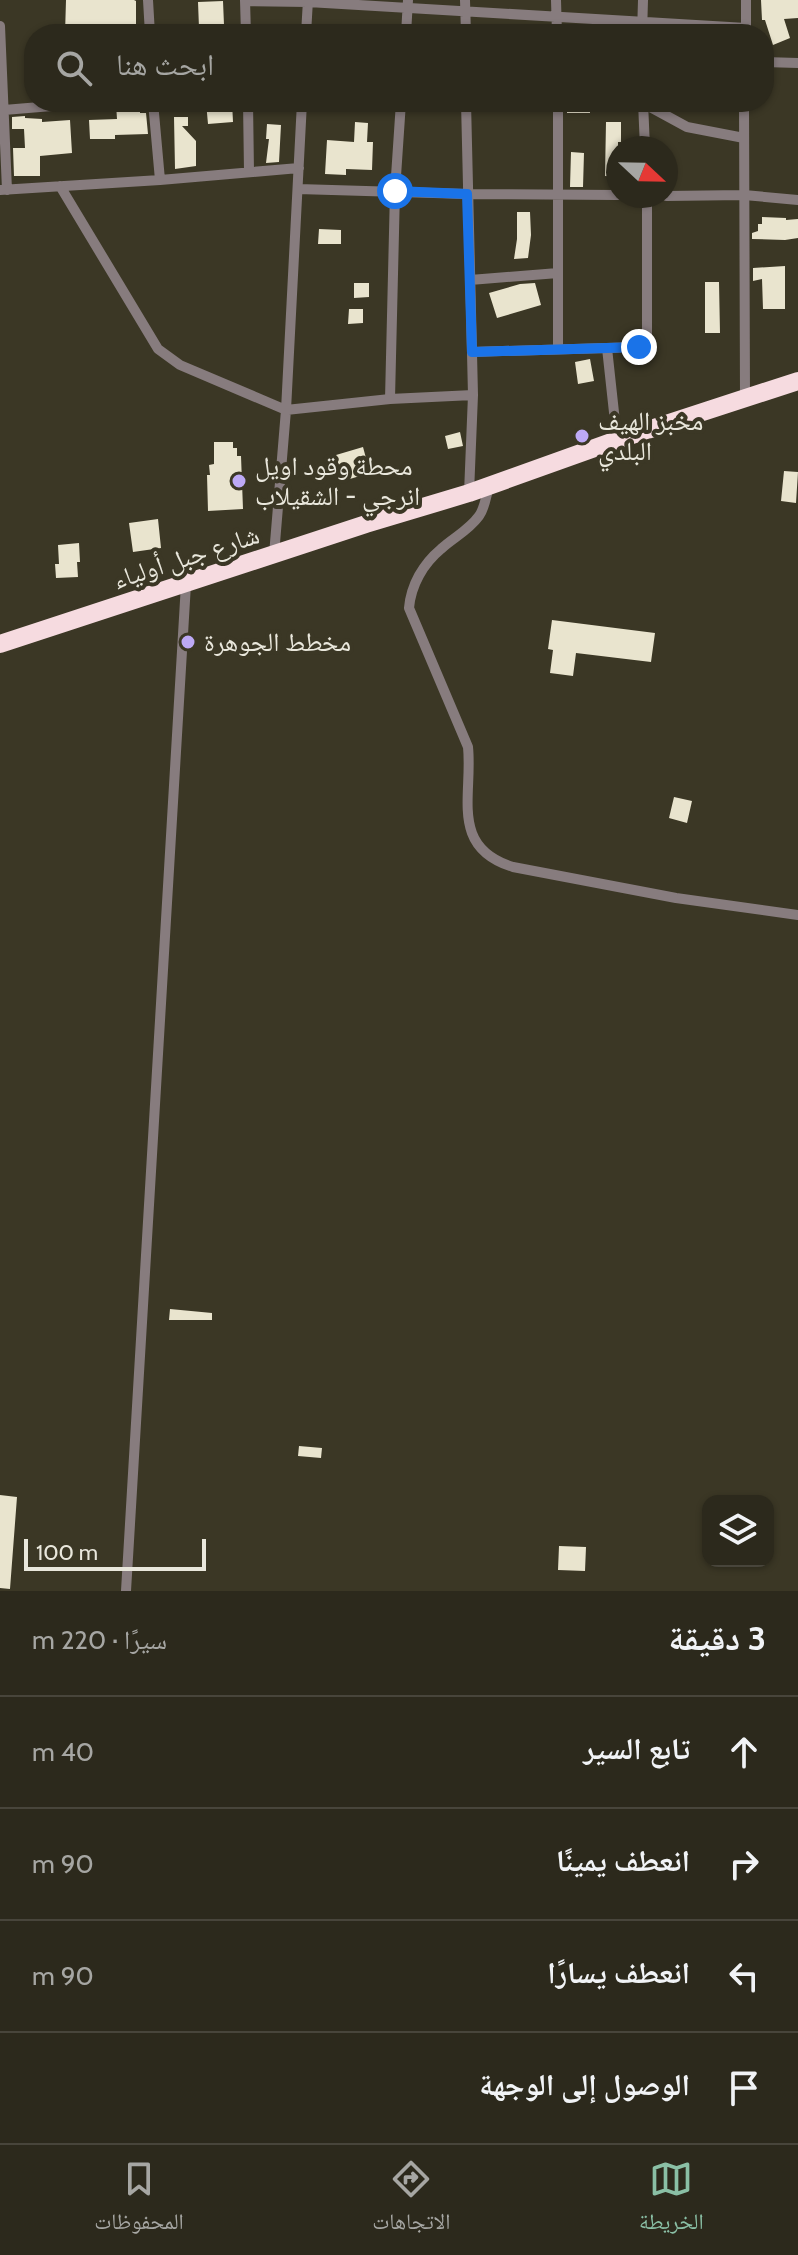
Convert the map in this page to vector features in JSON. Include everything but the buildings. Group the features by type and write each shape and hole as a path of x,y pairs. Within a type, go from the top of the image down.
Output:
{"highway":[{"name":"شارع جبل أولياء","path":"0,644 469,493 617,440 798,381"}],"street":[{"path":"148,0 149,24"},
{"path":"246,24 245,0 408,4 465,13 557,16 614,24"},
{"path":"465,0 466,24"},
{"path":"556,0 557,24"},
{"path":"642,24 643,0"},
{"path":"746,0 746,24"},
{"path":"307,24 308,1"},
{"path":"407,24 408,4"},
{"path":"0,26 4,190 299,168"},
{"path":"774,62 798,63"},
{"path":"4,110 24,108"},
{"path":"154,112 160,180"},
{"path":"248,112 249,172"},
{"path":"274,555 286,410 302,112"},
{"path":"390,399 395,191 400,112"},
{"path":"466,112 473,395 469,493"},
{"path":"558,112 558,349"},
{"path":"643,112 644,136"},
{"path":"660,112 687,127 744,138"},
{"path":"744,112 745,398"},
{"path":"60,186 158,349 180,365 286,410 390,399 473,395"},
{"path":"298,189 606,195"},
{"path":"678,196 744,195 798,200"},
{"path":"472,352 639,347 647,334 645,208"},
{"path":"470,280 558,273"},
{"path":"607,348 617,440"},
{"path":"489,486 481,512 467,530 440,549 416,580 410,594 409,608 468,747 470,762 466,806 468,824 477,843 501,864 525,870 676,898 798,915"},
{"path":"126,1591 186,584"}],"place":[{"name":"مخبز الهيف البلدي","path":"582,436"},
{"name":"محطة وقود اويل انرجي - الشقيلاب","path":"239,481"},
{"name":"مخطط الجوهرة","path":"188,642"}],"route":[{"path":"395,191 467,194 472,352 639,347"}]}
